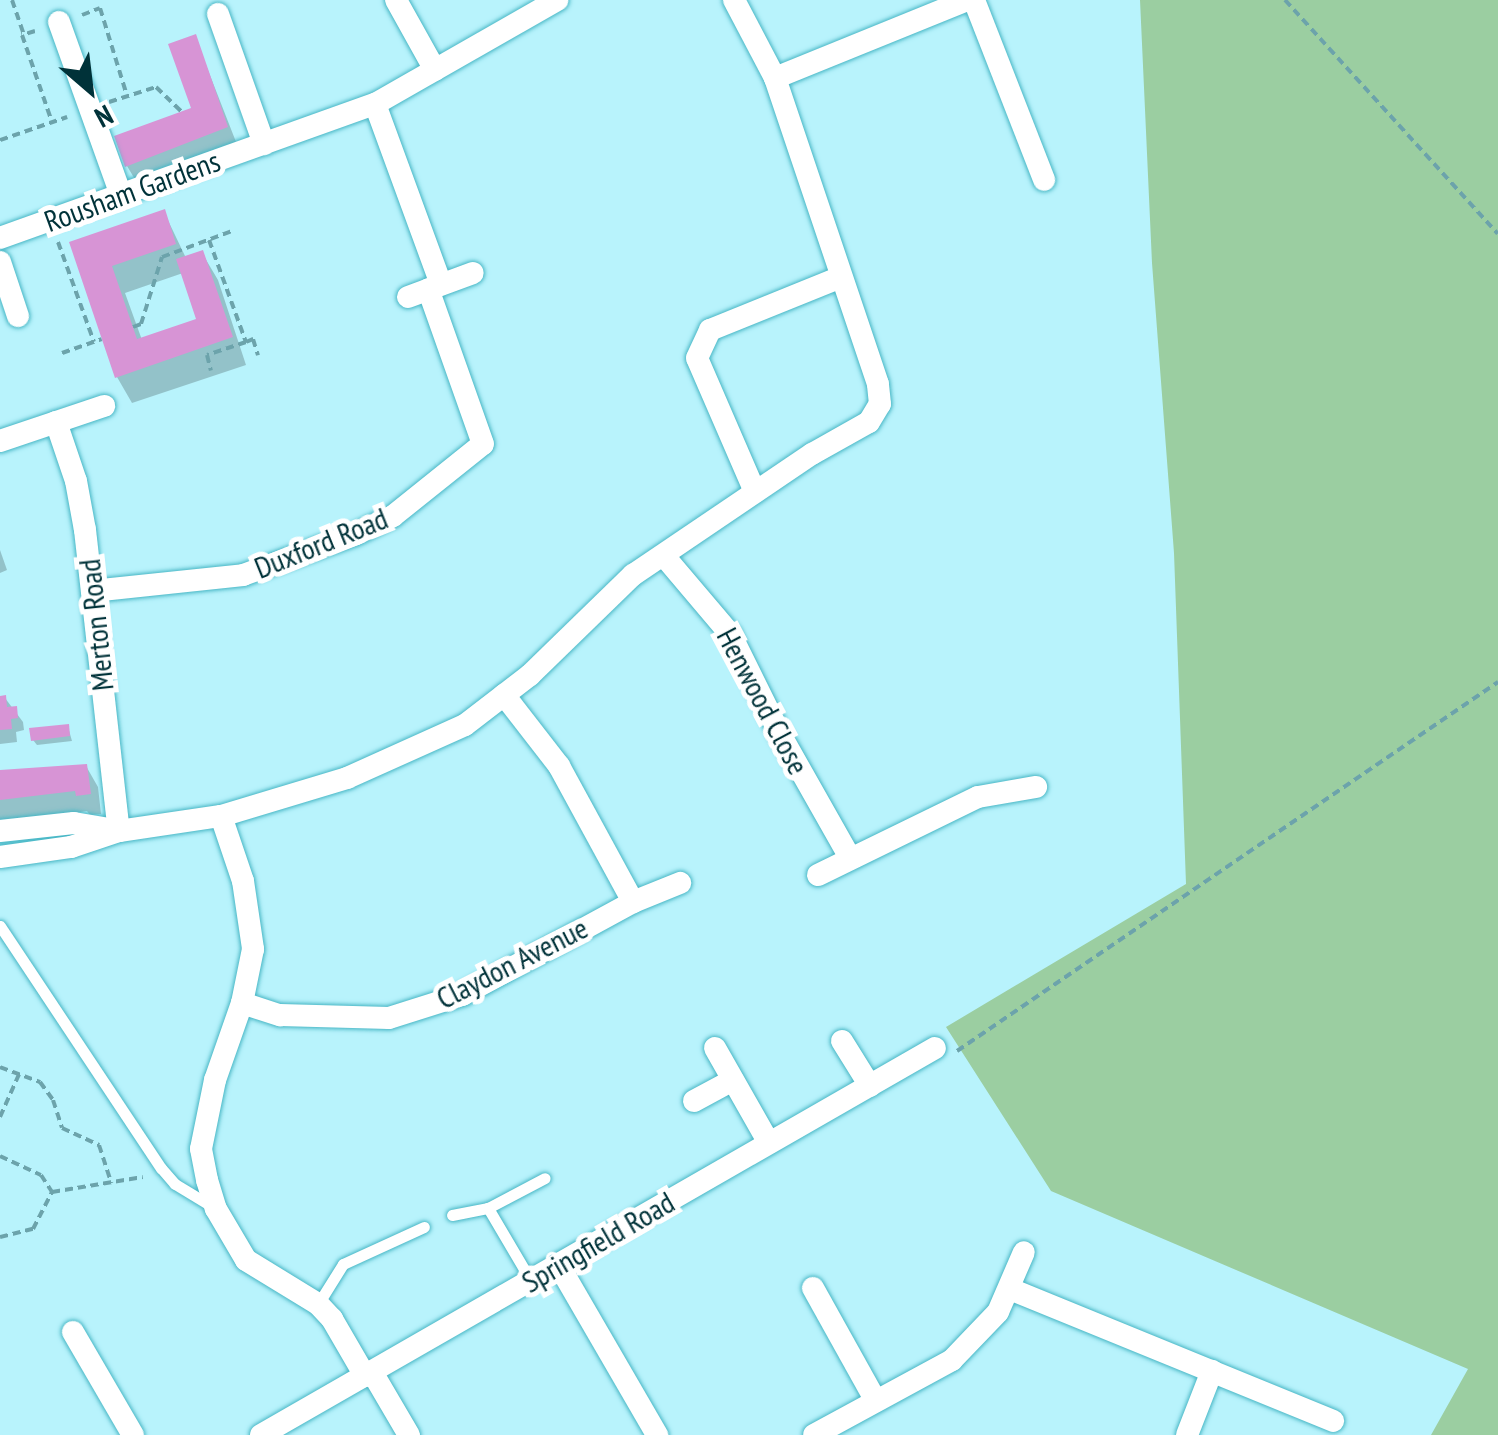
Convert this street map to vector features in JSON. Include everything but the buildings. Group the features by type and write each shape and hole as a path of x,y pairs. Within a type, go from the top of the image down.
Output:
{"street":[{"path":"396,0 435,70"},
{"name":"Rousham Gardens","path":"0,238 376,104 557,0"},
{"path":"0,857 71,847 119,831 221,816 347,778 465,725 504,695 633,575 755,492 869,422 880,404 878,384 839,278 775,78 734,0"},
{"path":"775,78 971,0 1044,180"},
{"path":"218,14 264,144"},
{"path":"59,22 121,194"},
{"path":"376,104 426,290 473,273"},
{"path":"0,262 18,316"},
{"path":"755,492 696,358 710,330 839,278"},
{"name":"Duxford Road","path":"92,591 243,575 325,545 393,516 483,444 426,290"},
{"path":"0,441 104,406"},
{"name":"Merton Road","path":"56,422 76,480 119,831"},
{"name":"Henwood Close","path":"664,556 731,635 780,734 849,856"},
{"path":"504,695 559,766 633,902"},
{"path":"818,875 849,856 978,797 1036,787"},
{"path":"221,816 243,881 252,949 242,1003 216,1080 201,1149 216,1209 246,1260 310,1299 332,1319 409,1435"},
{"path":"0,831 74,823 119,831"},
{"name":"Claydon Avenue","path":"242,1003 280,1015 389,1018 462,996 633,902 680,883"},
{"path":"842,1041 870,1086"},
{"path":"715,1048 769,1143"},
{"name":"Springfield Road","path":"261,1435 935,1048"},
{"path":"694,1101 734,1080"},
{"path":"814,1435 952,1360 976,1339 1010,1289 1024,1252"},
{"path":"558,1264 658,1435"},
{"path":"813,1288 876,1401"},
{"path":"1010,1289 1334,1421"},
{"path":"73,1332 133,1435"},
{"path":"1187,1435 1212,1371"}],"lane":[{"path":"0,926 161,1168 175,1184 216,1209"},
{"path":"452,1215 488,1208 546,1178"},
{"path":"488,1208 531,1281"},
{"path":"310,1299 343,1264 424,1228"}],"path":[{"path":"12,0 24,34"},
{"path":"1284,0 1498,234"},
{"path":"50,220 94,342"},
{"path":"133,328 141,324 162,258 232,232"},
{"path":"209,240 246,342"},
{"path":"62,353 102,339"},
{"path":"212,371 206,355 253,339 258,354"},
{"path":"935,1048 953,1054 1498,682"},
{"path":"0,1067 40,1082 62,1128 98,1145 111,1184"},
{"path":"0,1116 20,1072"},
{"path":"0,1156 41,1175 52,1192"},
{"path":"52,1192 138,1180 161,1168"},
{"path":"0,1237 33,1229 52,1192"}],"green space":[{"path":"1140,0 1498,0 1498,1435 1431,1435 1468,1369 1051,1191 946,1027 1186,884 1174,553 1152,263"}]}
